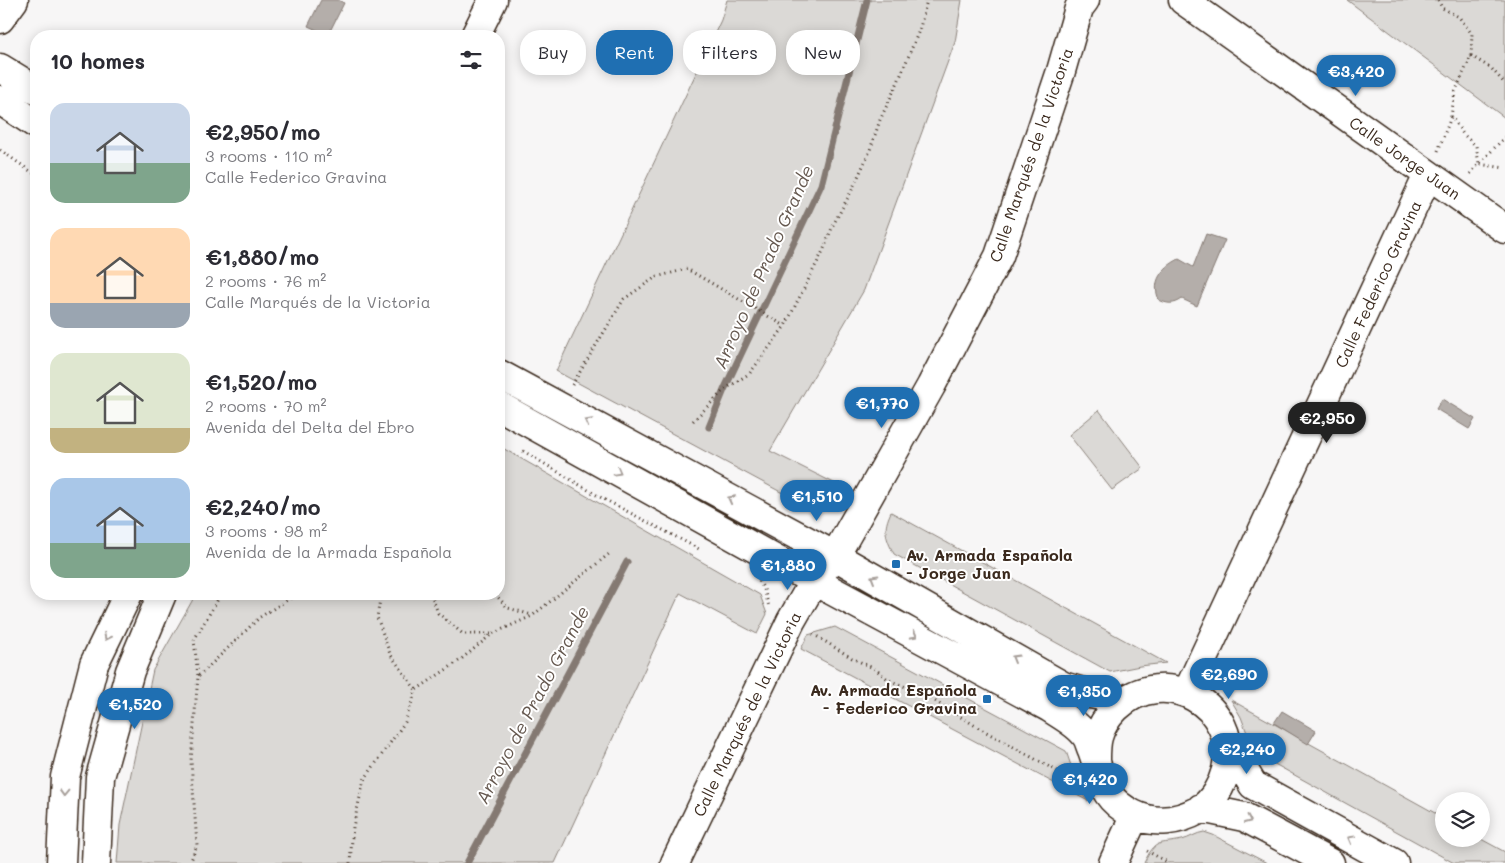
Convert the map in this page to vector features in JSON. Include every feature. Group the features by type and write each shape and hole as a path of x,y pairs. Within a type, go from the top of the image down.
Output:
{"street":[{"path":"0,19 14,0"},
{"path":"479,30 493,0"},
{"name":"Calle Marqués de la Victoria","path":"676,863 791,621 814,581 835,556 931,386 999,256 1061,71 1079,8 1086,0"},
{"name":"Calle Jorge Juan","path":"1183,0 1505,228"},
{"path":"0,68 30,86"},
{"path":"0,100 30,120"},
{"name":"Calle Federico Gravina","path":"1187,693 1428,175"},
{"path":"505,377 835,556 1063,686 1090,694 1124,700"},
{"path":"505,409 814,581 1050,708 1087,736 1096,760 1099,777 1108,793 1120,806 1135,815 1152,820 1169,821 1186,816 1201,808 1215,795 1224,779 1228,760 1227,742"},
{"path":"61,863 64,777 94,664 125,600"},
{"path":"96,863 100,777 130,670 159,600"},
{"path":"1096,760 1098,737 1108,716 1124,700 1144,691 1166,688 1187,693 1206,704 1220,722 1227,742 1253,785 1394,863"},
{"path":"1201,808 1244,817 1330,863"},
{"path":"1112,863 1135,815"}],"path":[{"path":"693,421 724,390 750,373 785,326 869,153 880,120 920,28 927,0"},
{"path":"1428,175 1451,116 1455,92 1471,56 1472,34 1459,17 1442,8 1438,0"},
{"path":"1471,56 1491,68 1505,84"},
{"path":"1451,116 1463,134 1476,146 1479,164"},
{"path":"1456,194 1472,170 1505,137"},
{"path":"0,150 30,171"},
{"path":"1479,164 1505,168"},
{"path":"559,407 624,299 656,278 687,269 785,326"},
{"path":"518,448 600,497 704,551"},
{"path":"350,863 353,827 364,780 405,722 416,690 459,661 492,634 532,616 609,554"},
{"path":"758,579 764,589 768,605 771,609"},
{"path":"190,863 197,845 191,761 198,676 194,640 217,600"},
{"path":"198,676 260,617 287,600"},
{"path":"380,600 377,617 390,654 416,690"},
{"path":"433,600 438,613 463,634 492,634"},
{"path":"501,600 508,608 532,616"},
{"path":"819,637 852,658 875,669 889,680 926,695 978,728 1078,782"},
{"path":"1149,852 1169,863"}],"shaded area":[{"path":"321,0 338,0 344,3 330,30 317,30 308,26"},
{"path":"727,0 962,0 955,42 864,290 770,451 848,490 833,509 816,511 556,371 695,75 776,75 776,30 716,30"},
{"path":"1347,0 1505,0 1505,118"},
{"path":"1206,234 1225,240 1197,306 1182,299 1170,303 1159,300 1156,287 1163,271 1179,259 1193,267"},
{"path":"1442,399 1475,419 1469,429 1436,409"},
{"path":"1099,410 1143,468 1112,490 1069,435"},
{"path":"505,449 760,595 767,614 757,634 680,593 555,863 117,863 120,825 153,670 193,600 505,600"},
{"path":"891,512 1166,663 1110,672 894,554 886,533"},
{"path":"835,627 1066,751 1080,792 1088,801 801,649 808,635"},
{"path":"1231,700 1435,813 1435,847 1490,847 1490,844 1505,852 1505,863 1454,863 1260,756 1252,746 1241,717"},
{"path":"1282,711 1316,731 1308,744 1274,723"},
{"path":"1204,832 1267,863 1144,863 1155,846 1182,840"}],"waterway":[{"name":"Arroyo de Prado Grande","path":"709,427 724,390 821,185 867,0"},
{"name":"Arroyo de Prado Grande","path":"467,863 627,562"}],"place":[{"name":"Av. Armada Española - Jorge Juan","path":"896,564"},
{"name":"Av. Armada Española - Federico Gravina","path":"987,699"}]}
